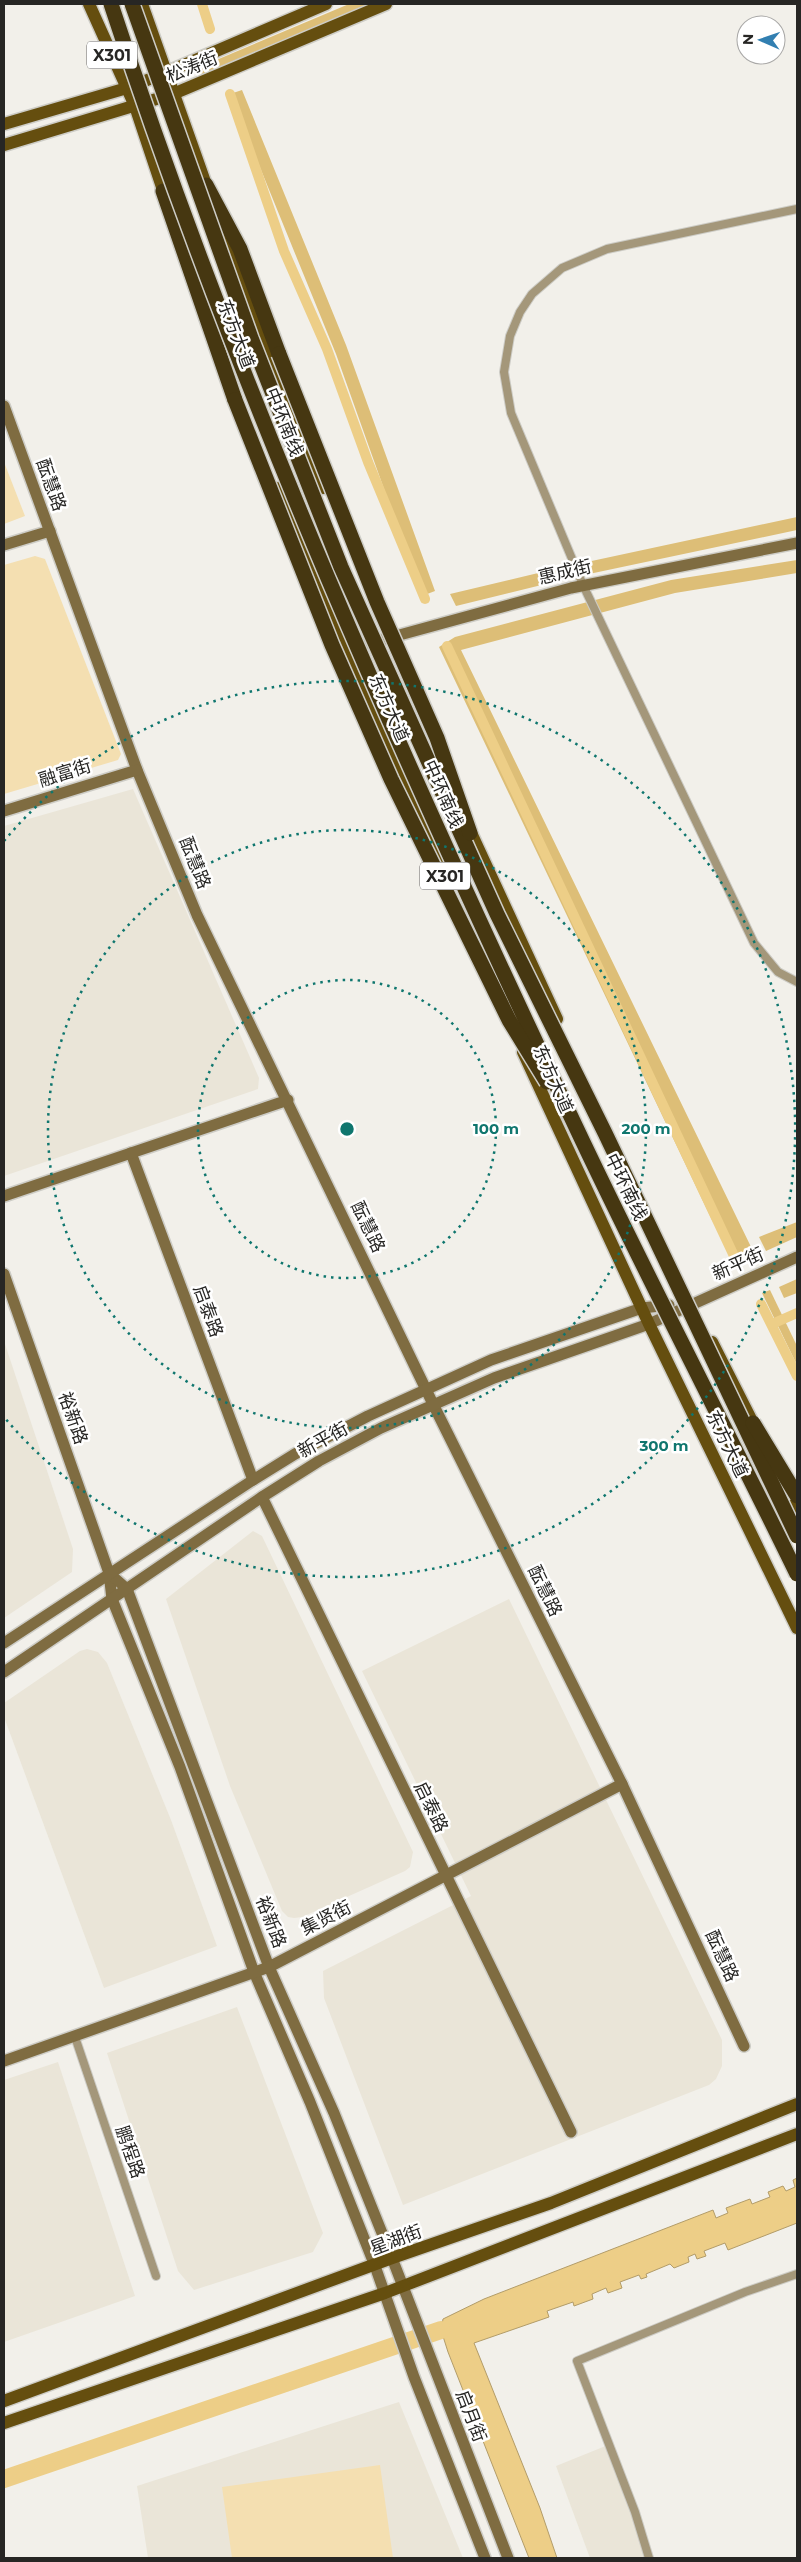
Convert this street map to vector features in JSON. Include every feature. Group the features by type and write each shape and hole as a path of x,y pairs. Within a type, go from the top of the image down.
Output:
{"highway":[{"name":"中环南线","path":"111,4 233,347 325,575 462,884 584,1143 797,1574"},
{"name":"中环南线","path":"132,4 251,338 341,567 497,914 716,1362 797,1536"},
{"path":"206,185 240,249 279,354 377,602 437,738 497,914"},
{"path":"163,192 234,400 332,645 392,778 509,1020 584,1143"},
{"path":"716,1362 797,1496"}],"main road":[{"name":"东方大道","path":"89,4 135,106 163,192 258,440 344,650 555,1126 648,1324 797,1628"},
{"name":"东方大道","path":"142,4 165,74 206,185 384,637 514,930 693,1303 797,1512"},
{"name":"松涛街","path":"4,124 127,88 165,74 326,4"},
{"name":"松涛街","path":"4,144 173,94 386,4"},
{"name":"星湖街","path":"4,2401 375,2266 392,2258 551,2203 797,2104"},
{"path":"4,2423 385,2293 797,2134"}],"street":[{"path":"797,209 597,252 562,268 532,294 520,312 510,336 505,360 507,401 582,585 754,943 778,972 797,982"},
{"name":"酝慧路","path":"4,406 137,770 198,915 433,1404 622,1784 744,2046"},
{"path":"4,545 50,531"},
{"name":"惠成街","path":"344,650 384,637 582,585 797,543"},
{"name":"融富街","path":"4,811 137,770"},
{"path":"4,1196 288,1100"},
{"name":"启泰路","path":"131,1153 253,1480"},
{"name":"新平街","path":"4,1672 262,1497 319,1461 381,1428 494,1378 648,1324 797,1257"},
{"name":"裕新路","path":"4,1274 109,1573 112,1599 180,1767 254,1972 310,2102 385,2293"},
{"name":"新平街","path":"4,1643 109,1573 295,1454 426,1388 491,1360 642,1308 693,1303"},
{"name":"启泰路","path":"262,1497 571,2132"},
{"name":"裕新路","path":"109,1573 127,1589 269,1967 334,2113 403,2286"},
{"name":"集贤街","path":"4,2061 269,1967 622,1784"},
{"name":"鹏程路","path":"75,2037 156,2276"},
{"path":"649,2558 635,2512 577,2361 746,2292 797,2274"},
{"name":"启月街","path":"403,2286 508,2558"},
{"path":"385,2293 414,2377 485,2558"}],"shaded area":[{"path":"349,4 374,4 199,77 195,69"},
{"path":"242,90 346,345 435,591 422,596 336,354 230,94"},
{"path":"4,462 25,516 4,524"},
{"path":"797,517 797,530 570,578 456,606 450,594 559,568"},
{"path":"35,556 45,559 121,754 118,760 4,794 4,565"},
{"path":"797,560 797,573 675,593 461,650 753,1251 738,1260 712,1220 439,647 455,637 671,580"},
{"path":"133,789 259,1078 258,1089 4,1176 4,826"},
{"path":"797,1222 797,1237 766,1251 759,1237"},
{"path":"797,1279 797,1293 784,1298 779,1287"},
{"path":"770,1290 797,1346 797,1365 762,1293"},
{"path":"4,1341 73,1549 72,1572 4,1618"},
{"path":"253,1531 262,1536 413,1852 410,1867 405,1871 302,1917 294,1918 288,1917 282,1911 230,1786 166,1599"},
{"path":"509,1599 722,2040 722,2066 716,2079 709,2085 403,2205 324,1998 323,1971 471,1896 362,1671"},
{"path":"87,1649 98,1652 107,1663 171,1820 217,1946 104,1988 4,1717 4,1703 80,1651"},
{"path":"237,2007 323,2233 313,2252 194,2290 178,2271 107,2053"},
{"path":"58,2062 135,2296 4,2342 4,2080"},
{"path":"797,2178 797,2223 728,2250 725,2243 704,2251 706,2256 697,2259 695,2254 688,2257 689,2262 674,2268 670,2264 646,2274 647,2277 641,2279 639,2275 620,2282 622,2288 608,2293 606,2288 592,2294 593,2299 574,2306 573,2302 547,2311 549,2317 474,2343 540,2508 557,2558 529,2558 448,2352 441,2330 443,2319 484,2299 713,2210 716,2218 728,2213 726,2208 750,2199 752,2204 770,2197 768,2192 783,2186 786,2191 795,2187 793,2180"},
{"path":"399,2402 463,2558 148,2558 137,2486"},
{"path":"608,2445 649,2558 590,2558 556,2466"},
{"path":"380,2465 393,2558 232,2558 222,2487"}],"waterway":[{"path":"202,4 210,29"},
{"path":"230,94 284,251 327,349 368,462 425,599"},
{"path":"447,646 735,1258"},
{"path":"761,1304 797,1376"},
{"path":"772,1324 797,1313"},
{"path":"4,2479 441,2330"}]}
